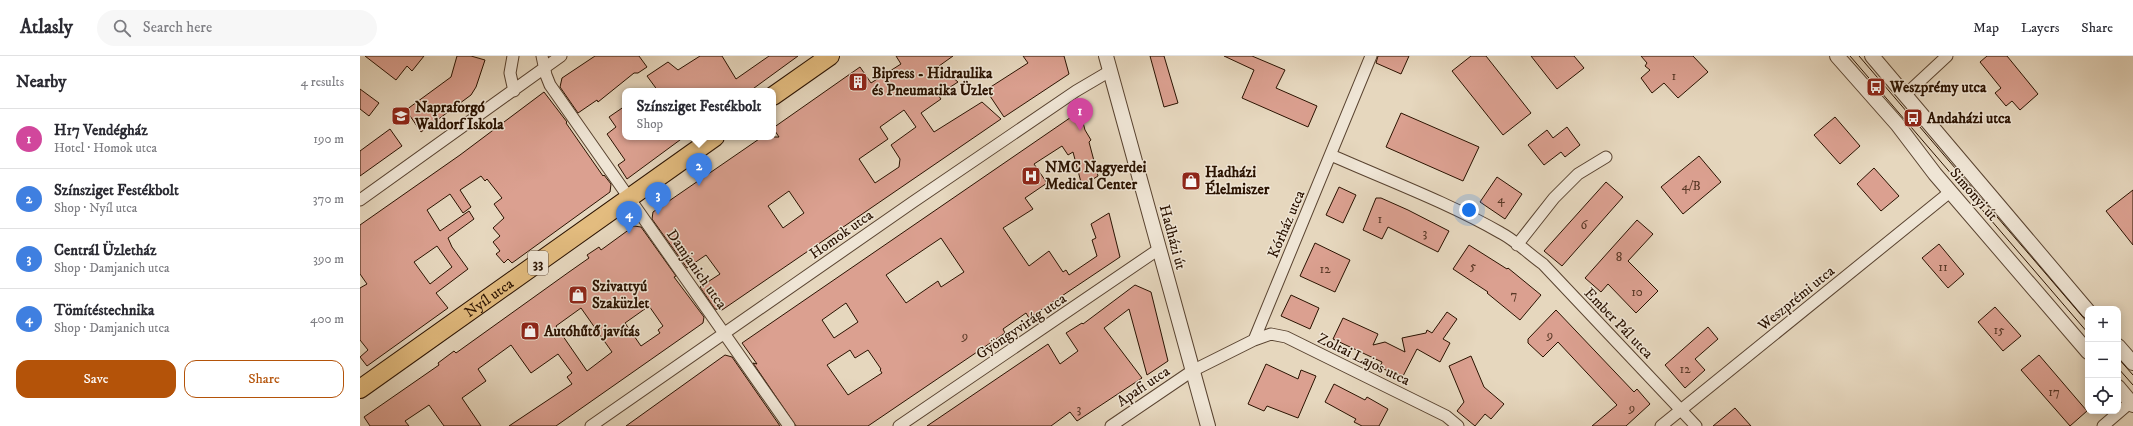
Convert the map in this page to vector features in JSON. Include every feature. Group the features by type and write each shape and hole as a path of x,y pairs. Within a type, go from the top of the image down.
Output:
{"main road":[{"path":"776,94 830,56"},
{"name":"Nyíl utca","path":"360,389 711,140"}],"street":[{"path":"513,56 510,73 514,91"},
{"name":"Damjanich utca","path":"542,56 544,68 550,85 789,426"},
{"path":"360,200 561,56"},
{"name":"Hadházi út","path":"1106,56 1208,426"},
{"name":"Kórház utca","path":"1254,340 1371,56"},
{"name":"Simonyi út","path":"1837,56 1897,124 1950,192 2085,349"},
{"name":"Simonyi út","path":"1872,56 2085,307"},
{"path":"1905,95 1947,56"},
{"name":"Homok utca","path":"591,426 1076,91 1110,71"},
{"name":"Ember Pál utca","path":"1331,155 1462,213 1502,233 1543,264 1696,426"},
{"path":"1517,245 1559,193 1578,174 1606,157"},
{"name":"Weszprémi utca","path":"1661,426 1950,192"},
{"name":"Gyöngyvirág utca","path":"899,426 1159,249"},
{"name":"Zoltai Lajos utca","path":"1254,340 1271,334 1286,338 1446,416 1458,426"},
{"path":"1192,371 1254,340"},
{"path":"2121,349 2133,363"},
{"name":"Apafi utca","path":"1111,426 1192,371"},
{"path":"2103,426 2132,403 2121,390"}],"building":[{"path":"365,56 424,56 412,71 407,66 396,80"},
{"path":"457,56 471,56 485,60 476,87 471,95 421,132 406,110 451,77"},
{"path":"595,56 639,56 647,67 638,73 634,73 598,102 597,100 578,113 560,87 562,78"},
{"path":"700,56 722,56 736,79 769,56 798,56 754,88 656,88 647,76 668,62 678,70"},
{"path":"896,56 953,56 939,66 958,82 938,95 941,99 921,113 934,132 982,102 1001,119 722,310 715,309 700,287 720,274 706,255 687,268 652,219 653,212 758,140 776,140 776,137 779,137 776,132 776,126 860,67 871,83 901,64","holes":["904,110 916,127 891,145 900,159 899,167 875,183 859,159 888,139 880,127","789,191 804,213 783,228 768,206"]},
{"path":"1023,56 1064,56 1069,74 1004,117 990,96 993,95 989,88 1028,63"},
{"path":"1150,56 1164,56 1178,103 1164,107"},
{"path":"1224,56 1252,56 1285,70 1276,88 1317,106 1308,127 1242,98 1254,70"},
{"path":"1378,56 1409,56 1401,74 1376,63"},
{"path":"1471,56 1486,56 1531,113 1503,135 1452,71"},
{"path":"1531,56 1574,56 1584,68 1557,89"},
{"path":"1641,56 1693,56 1708,72 1678,98 1664,83 1652,93 1641,78 1650,70 1645,66 1647,63"},
{"path":"1987,56 2007,56 2038,94 2020,110 2012,101 2006,106 1995,93 2001,88 1980,62"},
{"path":"360,89 379,103 369,116 360,109"},
{"path":"544,92 567,122 566,123 603,176 604,175 611,184 610,192 512,263 508,259 504,263 496,254 500,251 493,242 500,236 493,228 504,218 494,204 502,198 487,179 485,181 481,176 460,190 471,207 463,213 450,194 427,210 440,231 469,211 474,219 448,238 452,247 468,269 436,293 448,308 367,366 360,357 368,350 360,340 360,288 367,284 360,274 360,225 460,155","holes":["437,246 452,267 430,284 414,262"]},
{"path":"622,108 622,140 680,140 627,179 618,165 625,160 607,134 616,127 609,117"},
{"path":"1080,111 1085,130 1091,140 1089,142 1098,176 1082,186 1073,152 1068,155 1062,146 1034,164 1047,183 1025,198 1033,209 1003,228 1029,266 1049,251 1063,272 1066,270 1069,275 1097,256 1092,240 1096,238 1091,224 1109,213 1120,257 1029,318 1026,313 1003,329 1005,333 868,426 796,426 753,363 757,364 742,343","holes":["941,238 964,272 941,287 938,281 906,303 886,275","846,303 858,322 834,338 822,320","850,350 855,358 868,350 881,369 880,370 882,373 848,395 827,365"]},
{"path":"1401,113 1479,147 1463,181 1386,147"},
{"path":"1835,117 1860,146 1840,164 1814,135"},
{"path":"1567,127 1580,145 1565,157 1561,152 1544,165 1528,145 1547,130 1553,138"},
{"path":"390,129 402,146 360,176 360,151"},
{"path":"1699,156 1721,182 1683,214 1661,187"},
{"path":"1874,168 1899,196 1881,211 1857,184"},
{"path":"1497,177 1522,194 1505,219 1480,202"},
{"path":"1606,182 1623,197 1562,266 1544,251"},
{"path":"1339,187 1356,195 1343,223 1326,215"},
{"path":"2133,190 2133,245 2106,211"},
{"path":"1376,198 1381,198 1408,210 1449,231 1438,252 1388,227 1382,239 1363,230"},
{"path":"1637,220 1653,234 1628,261 1658,291 1636,313 1608,284 1601,292 1585,278"},
{"path":"634,226 641,227 676,276 674,277 704,317 703,323 556,426 509,426 572,384 567,377 572,373 558,354 531,373 511,345 478,369 486,381 462,398 481,426 444,426 429,405 405,421 409,426 370,426 364,417 439,365 438,363 454,351 456,353 589,258 587,255 599,247 601,250","holes":["649,306 663,326 658,330 660,333 641,346 625,323","581,308 612,352 587,371 556,326"]},
{"path":"1315,243 1350,260 1335,292 1300,276"},
{"path":"1939,244 1964,274 1948,288 1922,258"},
{"path":"1469,245 1507,269 1508,268 1541,295 1520,320 1487,293 1488,292 1453,269"},
{"path":"1135,285 1151,292 1168,361 1147,375 1129,309 1104,328 1142,378 1077,421 1070,412 1051,426 927,426 1048,344 1060,364 1078,351 1066,333 1082,323 1083,324"},
{"path":"1291,295 1319,308 1310,329 1281,316"},
{"path":"1995,307 2021,336 2003,351 1978,322"},
{"path":"1556,310 1634,392 1637,389 1650,404 1626,426 1592,426 1617,405 1558,342 1543,357 1528,343 1528,339"},
{"path":"1447,312 1457,319 1443,339 1450,343 1440,362 1417,349 1402,378 1380,367 1382,362 1333,339 1343,318 1378,334 1373,345 1385,342 1405,352 1402,338 1426,333 1427,330 1432,333"},
{"path":"1708,327 1718,339 1695,359 1705,370 1685,388 1665,365"},
{"path":"725,355 732,357 780,426 626,426"},
{"path":"2039,355 2085,409 2085,413 2070,426 2021,370"},
{"path":"1471,356 1484,387 1504,404 1491,419 1485,414 1475,426 1457,411 1464,402 1449,366"},
{"path":"1266,364 1298,379 1301,370 1316,376 1298,418 1267,406 1264,411 1248,404"},
{"path":"1334,384 1365,400 1367,397 1388,409 1379,426 1362,426 1354,422 1356,419 1325,402"},
{"path":"1735,408 1751,426 1713,426"}],"tram line":[{"path":"1850,56 2085,330"},
{"path":"1859,56 2085,320"},
{"path":"2121,361 2133,375"},
{"path":"2121,371 2133,385"}],"place":[{"name":"Bipress - Hidraulika és Pneumatika Üzlet","path":"858,82"},
{"name":"Weszprémy utca","path":"1876,87"},
{"name":"Napraforgó Waldorf Iskola","path":"401,116"},
{"name":"Andaházi utca","path":"1913,118"},
{"name":"H17 Vendégház","path":"1080,131"},
{"name":"NMC Nagyerdei Medical Center","path":"1031,176"},
{"name":"Hadházi Élelmiszer","path":"1191,181"},
{"name":"Színsziget Festékbolt","path":"699,186"},
{"name":"Centrál Üzletház","path":"658,215"},
{"name":"Tömítéstechnika","path":"629,234"},
{"name":"Szivattyú Szaküzlet","path":"578,295"},
{"name":"Autóhűtő javítás","path":"530,331"}]}
